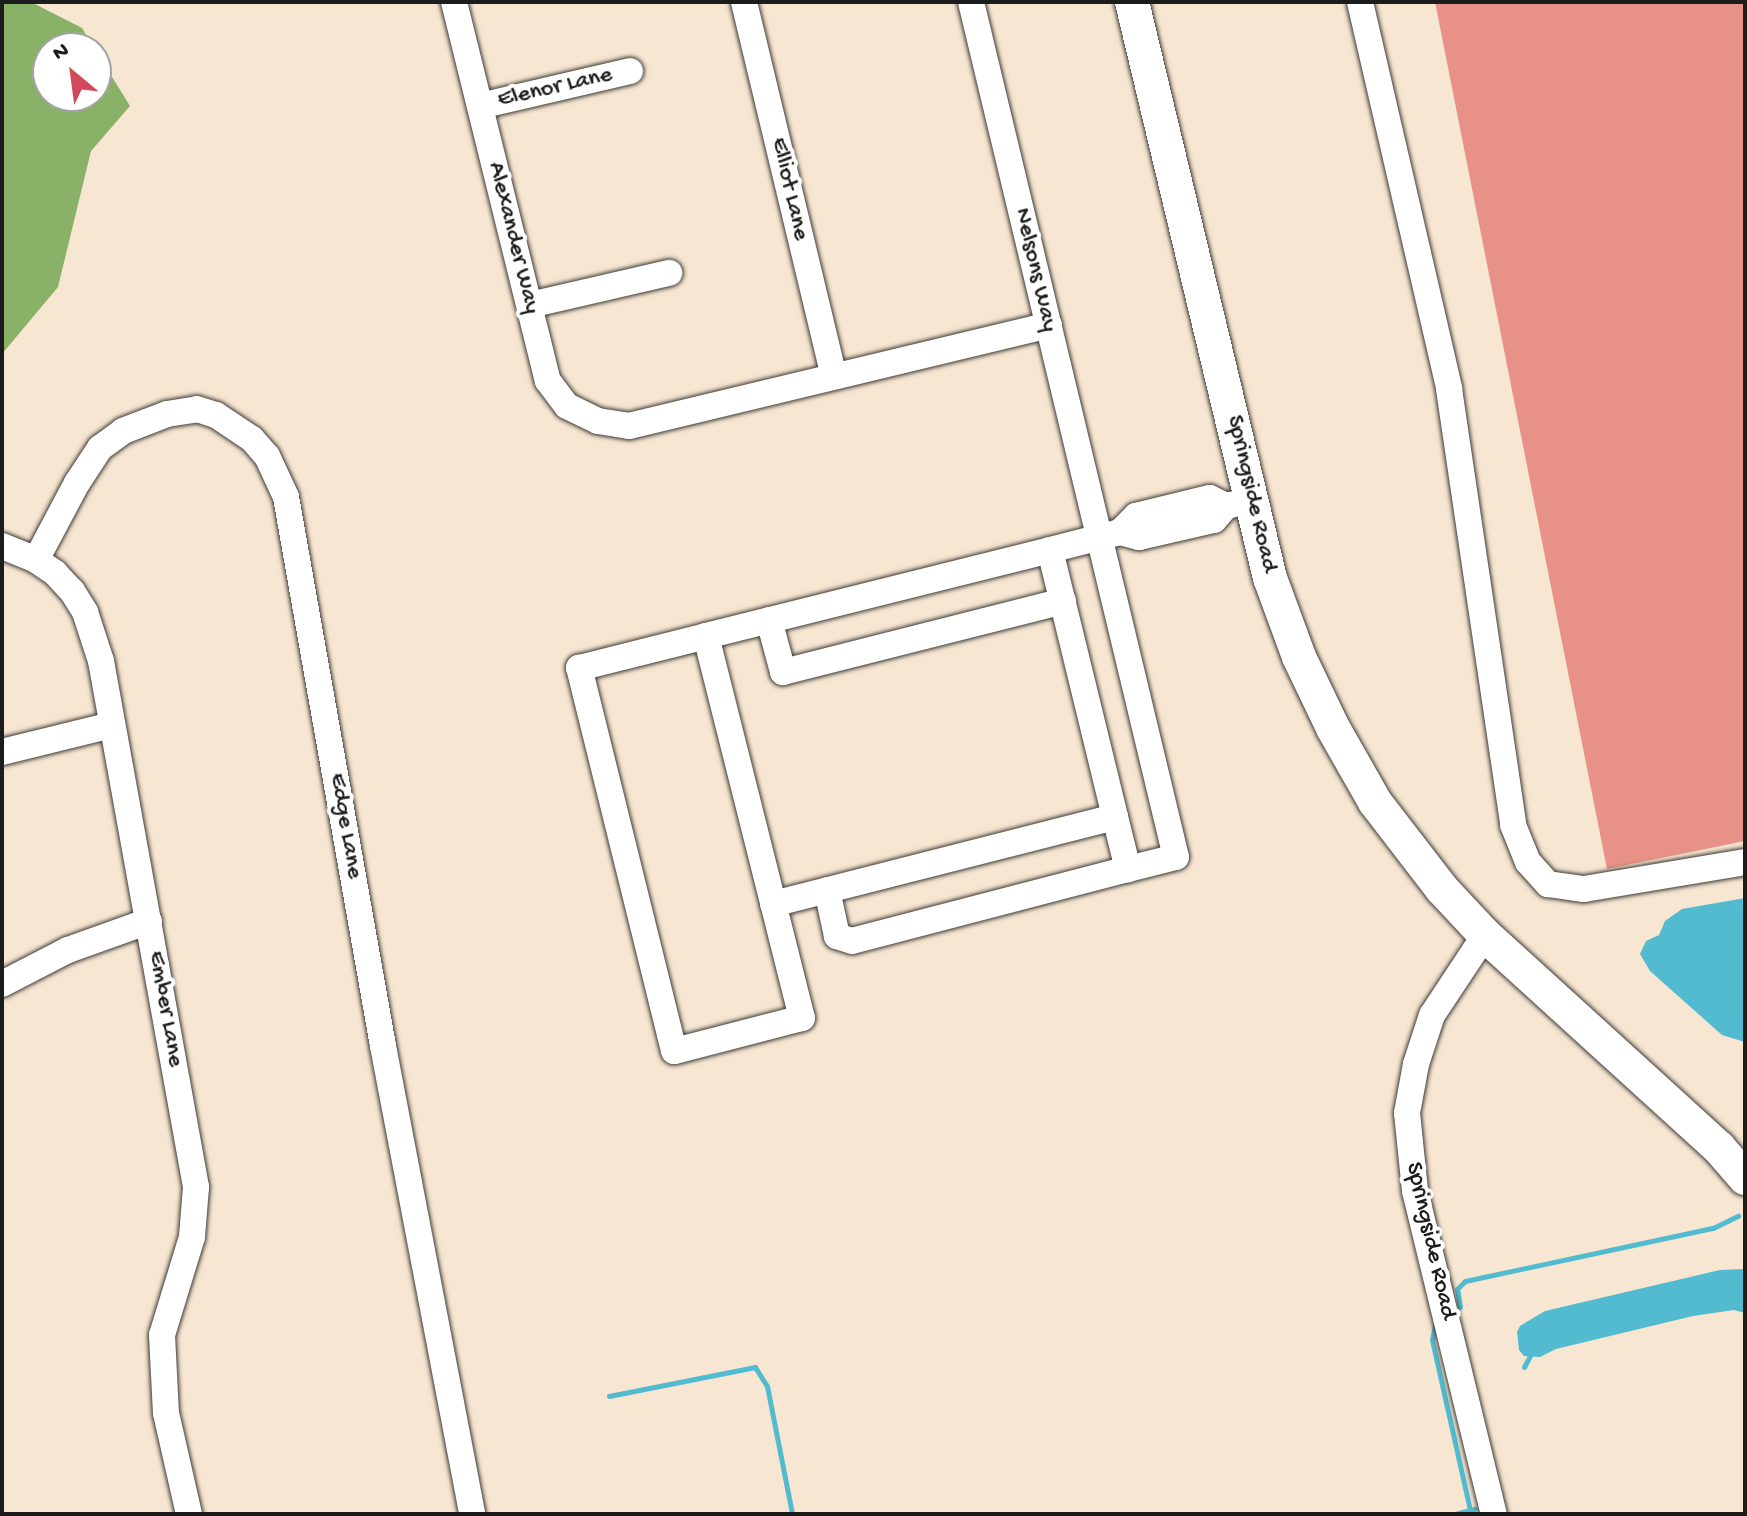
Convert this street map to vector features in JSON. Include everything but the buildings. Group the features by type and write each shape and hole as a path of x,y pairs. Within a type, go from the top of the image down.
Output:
{"main road":[{"name":"Springside Road","path":"1132,2 1239,503 1299,657 1333,728 1375,802 1442,889 1485,935 1719,1148 1745,1178"}],"street":[{"name":"Alexander Way","path":"454,2 548,381 567,406 598,421 629,426 834,376"},
{"name":"Elliot Lane","path":"744,2 834,376"},
{"name":"Nelsons Way","path":"971,2 1049,325 1110,535 1176,857 1128,869"},
{"path":"1360,2 1449,389 1513,825 1528,862 1548,884 1584,889 1745,862"},
{"name":"Elenor Lane","path":"480,106 630,71"},
{"path":"530,305 669,273"},
{"path":"834,376 1049,325"},
{"name":"Edge Lane","path":"36,560 82,474 100,448 123,431 167,414 197,409 216,415 252,439 267,456 286,497 383,1046 472,1514"},
{"path":"706,636 802,1018 674,1051 579,668 769,620 1110,535 1136,516 1210,498 1239,503"},
{"name":"Ember Lane","path":"2,546 36,560 55,573 85,612 101,661 196,1187 192,1237 162,1335 166,1413 189,1514"},
{"path":"827,890 837,936 852,941 1128,869 1050,550"},
{"path":"769,620 783,672 1063,601"},
{"path":"2,752 112,725"},
{"path":"773,904 1115,817"},
{"path":"2,984 68,950 149,921"},
{"name":"Springside Road","path":"1485,935 1432,1015 1416,1064 1407,1113 1415,1191 1494,1514"}],"green space":[{"path":"2,2 31,2 84,32 32,32 32,112 112,112 112,77 130,106 91,151 58,287 2,354"}],"water":[{"path":"1745,898 1745,1042 1722,1035 1650,971 1640,954 1646,941 1659,935 1665,921 1682,909"},
{"path":"1745,1269 1745,1313 1734,1310 1693,1316 1556,1349 1540,1357 1524,1356 1519,1350 1517,1332 1520,1326 1545,1311 1720,1270"}],"waterway":[{"path":"1460,1307 1457,1289 1465,1281 1713,1228 1738,1216"},
{"path":"1435,1325 1432,1340 1470,1510"},
{"path":"1524,1367 1532,1352"},
{"path":"609,1396 755,1367 767,1386 792,1514"},
{"path":"1455,1514 1474,1509"}]}
